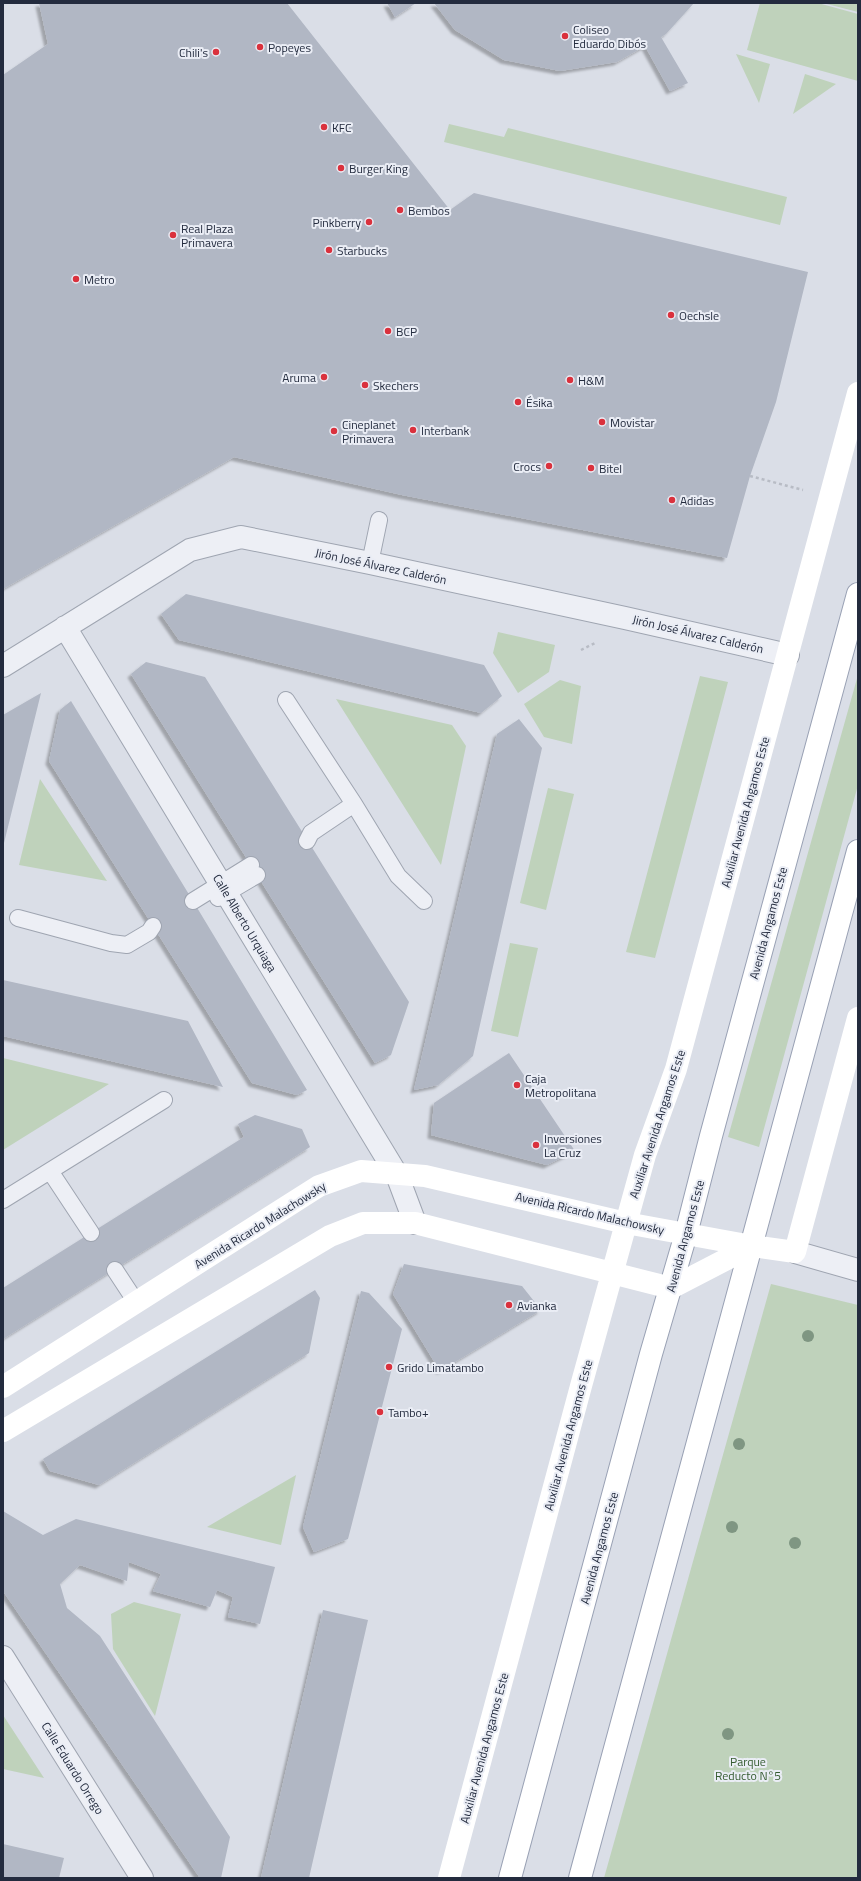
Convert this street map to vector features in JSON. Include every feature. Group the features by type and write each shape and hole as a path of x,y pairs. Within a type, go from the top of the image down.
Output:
{"street":[{"name":"Auxiliar Avenida Angamos Este","path":"450,1878 580,1386 613,1273 644,1155 676,1069 788,655 829,496 858,393"},
{"name":"Jirón José Álvarez Calderón","path":"3,666 190,550 241,537 370,563 788,655"},
{"name":"Avenida Angamos Este","path":"510,1878 686,1234 710,1136 858,594"},
{"name":"Calle Alberto Urquiaga","path":"65,627 397,1175 415,1223"},
{"path":"580,1878 858,851"},
{"path":"858,1018 795,1252 858,1270"},
{"name":"Avenida Ricardo Malachowsky","path":"3,1387 319,1186 361,1171 425,1176 626,1223 752,1246 795,1252"},
{"path":"3,1431 330,1236 363,1223 415,1223 671,1288 752,1246"},
{"name":"Calle Eduardo Orrego","path":"3,1658 142,1878"}],"lane":[{"path":"370,563 379,520"},
{"path":"286,700 354,804 398,876 424,901"},
{"path":"307,835 354,804"},
{"path":"195,906 254,870"},
{"path":"18,918 111,943 127,945 153,931"},
{"path":"3,1200 164,1100"},
{"path":"50,1171 91,1233"},
{"path":"115,1270 136,1302"}],"path":[{"path":"750,476 829,496"}],"green space":[{"path":"760,3 818,3 858,14 858,81 747,50"},
{"path":"823,3 858,3 858,12"},
{"path":"736,54 770,64 759,103"},
{"path":"805,74 836,84 793,114"},
{"path":"449,124 504,137 508,128 787,197 780,225 444,142"},
{"path":"498,632 555,645 549,672 518,693 493,653"},
{"path":"858,675 858,785 759,1147 728,1137"},
{"path":"700,676 728,682 655,958 626,952"},
{"path":"560,680 581,686 572,744 544,737 524,704"},
{"path":"336,699 452,725 466,746 441,865"},
{"path":"40,779 107,881 19,865"},
{"path":"548,788 574,794 546,910 520,903"},
{"path":"510,943 538,948 518,1037 491,1031"},
{"path":"3,1058 109,1084 3,1150"},
{"name":"Parque Reducto N°5","path":"771,1284 858,1305 858,1878 604,1878"},
{"path":"296,1475 281,1545 207,1527"},
{"path":"134,1602 181,1614 155,1716 113,1649 111,1614"},
{"path":"3,1715 44,1778 3,1769"}],"building":[{"path":"39,3 287,3 450,210 474,193 808,272 776,402 750,476 727,558 402,495 234,457 3,589 3,75 48,44"},
{"path":"387,3 416,3 395,17"},
{"name":"Coliseo Eduardo Dibós","path":"434,3 694,3 666,34 661,37 688,83 670,91 645,46 617,62 560,71 504,60 455,30"},
{"path":"186,594 484,665 502,696 481,713 179,640 161,614"},
{"path":"146,662 205,677 409,1002 391,1055 375,1063 131,674"},
{"path":"41,693 4,843 3,843 3,715"},
{"path":"71,701 307,1090 297,1095 252,1083 49,761 60,710"},
{"path":"519,719 542,748 473,1056 438,1085 414,1090 497,734"},
{"path":"3,980 188,1021 223,1087 3,1036"},
{"path":"509,1053 575,1151 547,1165 431,1135 434,1103"},
{"path":"255,1115 302,1129 310,1147 3,1339 3,1288 244,1137 238,1124"},
{"path":"404,1264 522,1286 541,1310 440,1371 393,1294"},
{"path":"315,1290 320,1298 309,1353 99,1485 50,1471 43,1459"},
{"path":"361,1291 369,1293 402,1329 348,1539 314,1552 303,1527"},
{"path":"3,1511 43,1535 76,1519 275,1567 260,1624 228,1617 233,1597 217,1590 210,1607 153,1591 161,1574 129,1562 127,1581 80,1565 60,1584 67,1608 100,1636 230,1837 221,1878 200,1878 3,1591"},
{"path":"323,1610 368,1620 309,1878 261,1878"},
{"path":"3,1844 64,1858 59,1878 3,1878"}],"place":[{"name":"Coliseo Eduardo Dibós","path":"565,36"},
{"name":"Popeyes","path":"260,47"},
{"name":"Chili's","path":"216,52"},
{"name":"KFC","path":"324,127"},
{"name":"Burger King","path":"341,168"},
{"name":"Bembos","path":"400,210"},
{"name":"Pinkberry","path":"369,222"},
{"name":"Real Plaza Primavera","path":"173,235"},
{"name":"Starbucks","path":"329,250"},
{"name":"Metro","path":"76,279"},
{"name":"Oechsle","path":"671,315"},
{"name":"BCP","path":"388,331"},
{"name":"Aruma","path":"324,377"},
{"name":"H&M","path":"570,380"},
{"name":"Skechers","path":"365,385"},
{"name":"Ésika","path":"518,402"},
{"name":"Movistar","path":"602,422"},
{"name":"Interbank","path":"413,430"},
{"name":"Cineplanet Primavera","path":"334,431"},
{"name":"Crocs","path":"549,466"},
{"name":"Bitel","path":"591,468"},
{"name":"Adidas","path":"672,500"},
{"name":"Caja Metropolitana","path":"517,1085"},
{"name":"Inversiones La Cruz","path":"536,1145"},
{"name":"Avianka","path":"509,1305"},
{"name":"Grido Limatambo","path":"389,1367"},
{"name":"Tambo+","path":"380,1412"}]}
